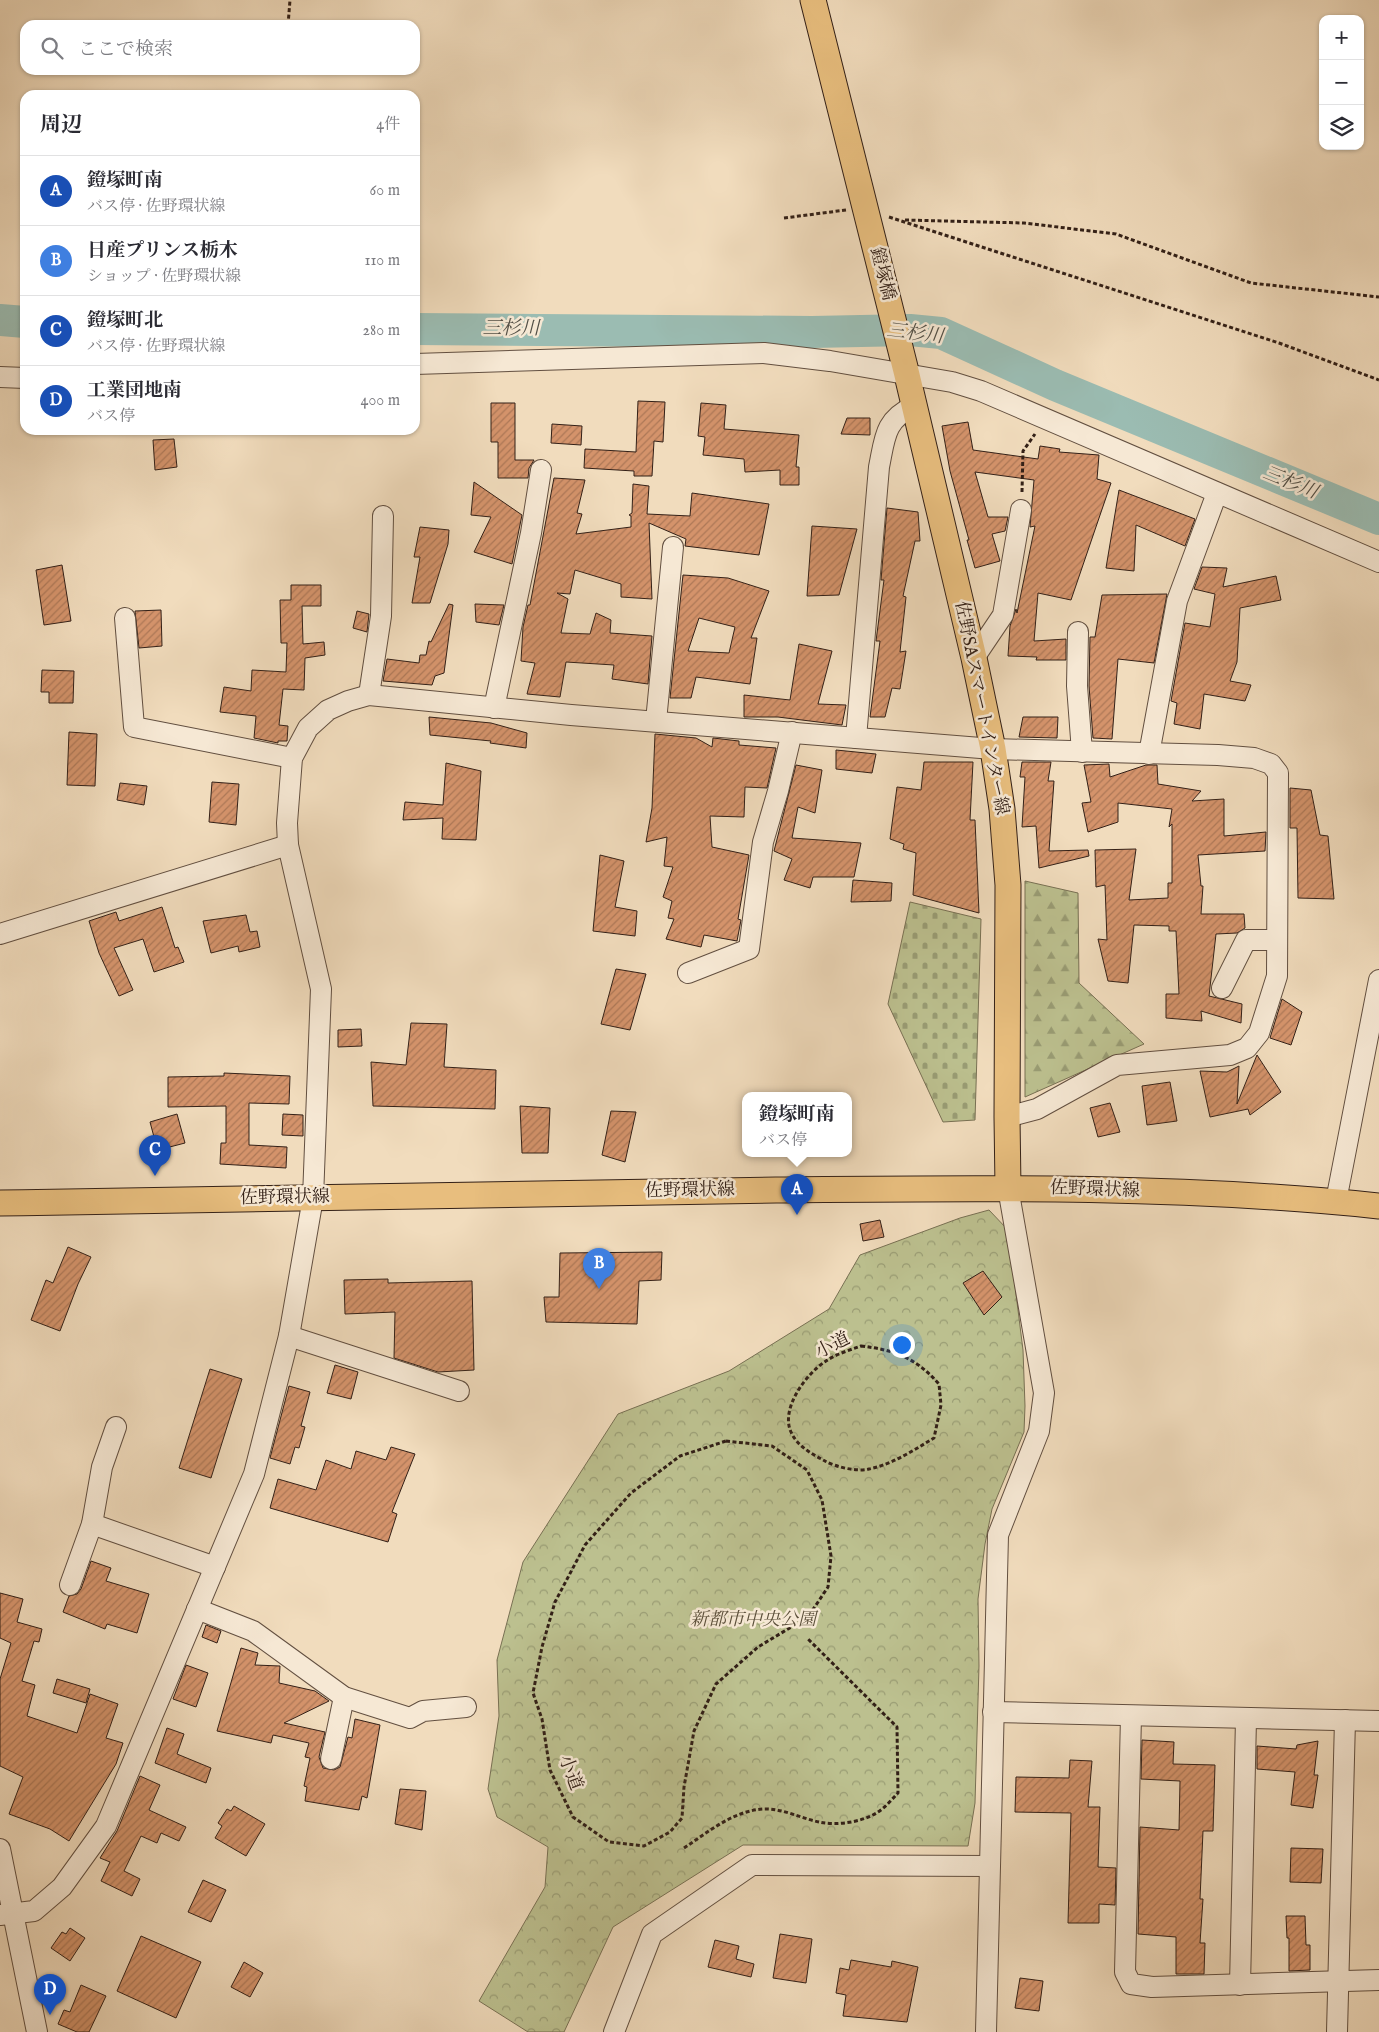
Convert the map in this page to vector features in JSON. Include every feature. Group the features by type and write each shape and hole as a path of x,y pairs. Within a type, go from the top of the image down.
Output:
{"main road":[{"name":"鐙塚橋","path":"813,0 904,364"},
{"name":"佐野SAスマートインター線","path":"904,364 974,658 993,749 1002,809 1008,885 1008,1188"},
{"name":"佐野環状線","path":"0,1203 590,1192 1008,1188 1336,1201 1379,1206"}],"street":[{"path":"420,364 764,353 830,361 904,364 981,391 1379,562"},
{"path":"0,377 20,378"},
{"path":"856,738 881,459 885,435 890,422 902,412 914,406"},
{"path":"494,708 531,533 541,470"},
{"path":"1149,754 1177,601 1217,493"},
{"path":"974,658 1003,615 1021,510"},
{"path":"369,695 381,616 383,516"},
{"path":"656,721 673,547"},
{"path":"125,618 134,728 292,758"},
{"path":"1078,632 1077,686 1082,752"},
{"path":"7,1915 34,1911 62,1887 106,1826 254,1474 289,1336 313,1198 320,989 288,845 287,823 292,758 308,728 328,710 348,701 369,695 494,708 993,749 1236,757 1254,758 1271,764 1278,774 1277,976 1259,1033 1247,1048 1230,1054 1117,1065 1037,1109 1007,1117"},
{"path":"688,973 749,949 763,842 778,791 792,732"},
{"path":"0,934 288,845"},
{"path":"1222,988 1246,940 1277,940"},
{"path":"1336,1201 1379,980"},
{"path":"986,2032 998,1535 1039,1431 1044,1393 1008,1188"},
{"path":"289,1336 460,1391"},
{"path":"70,1586 92,1524 102,1467 116,1427"},
{"path":"92,1524 215,1567"},
{"path":"197,1609 253,1631 344,1697 410,1718 423,1712 466,1707"},
{"path":"331,1759 344,1697"},
{"path":"993,1712 1246,1719 1379,1720"},
{"path":"1132,1716 1125,1972 1131,1984 1152,1987 1379,1980"},
{"path":"1240,1985 1246,1719"},
{"path":"1337,2032 1345,1720"},
{"path":"0,1849 7,1915 37,2032"},
{"path":"614,2032 652,1934 752,1865 989,1866"}],"path":[{"path":"288,20 290,0"},
{"path":"784,218 846,210"},
{"path":"1379,297 1251,283 1116,234 1024,223 899,220 1279,343 1379,380"},
{"path":"1021,510 1023,451 1046,420"},
{"name":"小道","path":"861,1346 888,1349 917,1363 928,1371 939,1384 941,1405 934,1438 904,1456 868,1470 837,1466 812,1454 800,1445 790,1431 789,1416 791,1405 801,1386 814,1371 826,1360 861,1346"},
{"name":"小道","path":"726,1441 772,1446 807,1470 822,1500 831,1556 828,1587 808,1617 758,1647 716,1684 694,1731 684,1787 682,1818 670,1832 644,1846 609,1842 573,1818 550,1770 542,1720 533,1693 542,1647 555,1602 585,1545 631,1493 680,1456 726,1441"},
{"path":"684,1848 721,1823 744,1813 763,1809 783,1812 819,1822 853,1822 878,1812 898,1793 897,1727 808,1639"}],"green space":[{"path":"1025,881 1078,893 1079,983 1144,1044 1025,1097"},
{"path":"910,902 981,919 975,1120 943,1122 888,1004"},
{"name":"新都市中央公園","path":"989,1210 1008,1230 1023,1350 1025,1406 1024,1432 992,1509 985,1544 978,1599 979,1666 975,1803 968,1846 743,1845 613,1927 564,2032 528,2032 479,2001 545,1887 548,1847 497,1817 488,1789 499,1716 497,1660 523,1562 618,1414 729,1371 829,1309 860,1255 960,1218"}],"building":[{"path":"638,401 665,402 663,442 654,441 652,476 634,476 634,471 584,468 585,449 636,452"},
{"path":"491,403 515,403 515,460 534,460 529,468 528,478 498,478 498,442 491,442"},
{"path":"701,403 726,405 724,429 799,435 796,467 799,467 799,485 780,485 780,470 745,472 744,459 703,455 705,437 698,436"},
{"path":"847,418 870,418 870,435 841,434"},
{"path":"968,422 973,450 1038,459 1040,446 1060,449 1059,452 1099,455 1097,479 1111,483 1071,600 1038,593 1034,641 1066,639 1066,660 1036,660 1037,657 1008,656 1010,626 1016,609 1017,613 1035,526 1030,527 1034,480 975,472 988,517 1008,517 1005,531 992,534 1000,561 975,568 950,471 942,426"},
{"path":"552,424 582,426 581,445 551,443"},
{"path":"174,439 177,467 155,470 153,440"},
{"path":"554,478 585,480 577,513 582,514 576,534 631,527 631,516 629,515 632,513 633,484 649,486 647,514 690,516 692,493 769,504 759,555 685,546 686,539 649,523 652,599 621,597 621,584 575,570 570,594 557,593 568,599 561,633 590,634 596,613 611,620 610,633 652,636 648,684 612,679 614,665 566,662 560,697 527,694 535,663 521,661 523,627 528,605 530,605"},
{"path":"474,482 522,515 512,564 474,552 491,517 471,515"},
{"path":"1119,490 1195,519 1185,546 1136,525 1134,571 1106,568"},
{"path":"887,508 918,512 920,541 915,541 903,596 906,597 900,652 906,651 900,689 892,688 885,717 870,717 880,641 876,641 884,580 881,580"},
{"path":"812,526 857,529 839,595 807,596"},
{"path":"420,527 449,530 448,544 430,603 412,603 420,557 414,557"},
{"path":"62,565 71,621 44,625 36,570"},
{"path":"1202,567 1227,568 1223,587 1276,576 1281,600 1240,608 1237,662 1230,681 1251,685 1245,701 1204,694 1200,729 1174,724 1177,703 1171,701 1185,623 1210,627 1215,594 1194,589"},
{"path":"683,575 728,578 769,591 751,638 757,638 750,684 696,677 691,698 670,698","holes":["699,618 735,627 729,653 688,651"]},
{"path":"291,585 321,585 321,606 302,606 303,644 324,642 325,655 305,658 304,690 283,689 279,725 288,726 287,741 278,741 278,743 254,738 256,716 220,712 224,687 251,691 252,670 286,672 287,643 281,643 280,600 291,600"},
{"path":"1167,594 1154,663 1118,659 1112,739 1093,738 1089,686 1090,637 1095,637 1102,595"},
{"path":"449,604 453,605 444,673 435,676 432,685 383,681 387,659 419,663 420,655 426,655 429,641 431,642"},
{"path":"475,604 504,605 499,625 476,622"},
{"path":"161,610 162,646 139,648 135,611"},
{"path":"357,611 369,614 367,632 353,628"},
{"path":"799,644 832,651 818,704 846,705 842,725 778,717 744,717 744,695 790,700"},
{"path":"42,670 74,671 73,703 49,703 49,692 41,692"},
{"path":"429,717 491,723 527,733 526,748 490,743 491,741 430,735"},
{"path":"1023,717 1058,717 1057,738 1019,737"},
{"path":"69,732 97,734 95,786 67,785"},
{"path":"655,734 696,738 712,747 713,738 739,741 739,745 776,748 767,788 745,787 744,817 710,816 712,847 749,855 738,919 741,920 737,941 704,935 701,947 666,939 674,919 668,918 672,901 663,897 673,867 664,866 667,837 646,842 652,808"},
{"path":"836,750 876,754 872,773 836,769"},
{"path":"924,762 973,762 970,820 975,820 979,913 913,895 916,853 903,849 904,844 890,839 897,787 921,790"},
{"path":"1022,762 1051,762 1048,781 1054,781 1049,851 1088,850 1089,856 1039,868 1036,826 1022,827 1025,777 1020,777"},
{"path":"446,763 481,771 476,840 442,839 443,818 403,820 405,802 443,805"},
{"path":"1109,764 1110,777 1146,765 1157,765 1158,784 1201,791 1192,801 1224,799 1224,836 1266,832 1265,851 1198,855 1201,886 1203,886 1201,914 1244,914 1245,928 1237,933 1216,934 1209,996 1242,1004 1241,1023 1201,1011 1202,1021 1166,1018 1166,994 1179,994 1176,931 1169,931 1169,926 1134,925 1128,983 1108,981 1098,939 1107,940 1105,885 1096,887 1095,850 1136,849 1129,900 1168,898 1168,883 1172,883 1172,824 1169,827 1172,809 1118,803 1118,822 1088,832 1082,803 1091,802 1084,765"},
{"path":"796,765 822,770 815,813 798,807 792,838 861,843 854,877 813,877 810,888 784,880 792,859 774,851"},
{"path":"212,782 239,784 236,825 209,822"},
{"path":"120,783 147,786 144,805 117,800"},
{"path":"1290,788 1311,790 1320,835 1328,836 1334,899 1298,898 1297,828 1290,828"},
{"path":"600,855 624,861 615,907 637,911 635,936 593,931"},
{"path":"853,880 892,883 891,901 851,902"},
{"path":"162,907 175,948 178,947 184,962 154,972 143,939 114,948 133,990 119,996 99,953 89,921 116,912 119,921"},
{"path":"246,915 250,932 257,931 260,947 239,952 238,946 211,953 203,921"},
{"path":"616,969 646,974 630,1030 601,1024"},
{"path":"1282,999 1302,1012 1291,1045 1270,1038"},
{"path":"411,1023 447,1024 444,1067 496,1070 495,1109 373,1106 371,1062 406,1065"},
{"path":"361,1029 362,1046 338,1047 338,1030"},
{"path":"1257,1055 1281,1092 1250,1115 1248,1109 1210,1117 1200,1071 1227,1072 1239,1066 1237,1104"},
{"path":"224,1073 290,1076 289,1104 249,1103 249,1145 287,1147 286,1168 220,1164 221,1143 226,1143 226,1106 168,1107 168,1077 224,1076"},
{"path":"1170,1082 1177,1121 1147,1125 1142,1086"},
{"path":"1110,1103 1120,1132 1098,1137 1090,1108"},
{"path":"520,1106 550,1108 548,1153 522,1153"},
{"path":"611,1111 636,1112 625,1162 602,1155"},
{"path":"177,1114 185,1143 162,1149 158,1136 154,1137 150,1122"},
{"path":"283,1114 303,1115 303,1136 282,1135"},
{"path":"880,1220 884,1237 863,1241 860,1224"},
{"path":"68,1247 91,1257 78,1284 60,1331 31,1320 46,1280 53,1283"},
{"path":"662,1252 661,1280 639,1281 637,1324 546,1322 544,1297 559,1297 560,1253"},
{"path":"983,1271 1002,1297 984,1315 963,1283"},
{"path":"388,1279 388,1283 472,1281 474,1370 438,1372 394,1358 395,1312 345,1314 344,1280"},
{"path":"335,1365 358,1372 351,1399 327,1393"},
{"path":"210,1369 242,1379 211,1478 179,1468"},
{"path":"289,1386 310,1392 301,1426 305,1427 299,1448 295,1447 290,1464 270,1458"},
{"path":"391,1447 415,1454 392,1512 397,1514 388,1542 270,1508 278,1479 316,1490 326,1460 351,1469 356,1451 386,1460"},
{"path":"91,1561 111,1568 106,1581 149,1594 137,1633 107,1624 105,1629 63,1612 69,1596 77,1594 81,1589"},
{"path":"0,1593 23,1599 17,1622 42,1629 39,1642 34,1641 22,1681 35,1685 27,1716 77,1733 90,1694 118,1704 106,1738 123,1743 116,1764 69,1841 50,1829 9,1814 23,1777 0,1766 0,1679 11,1643 0,1638"},
{"path":"206,1625 221,1631 217,1643 202,1637"},
{"path":"241,1648 258,1653 255,1665 280,1666 279,1683 315,1691 329,1701 284,1723 325,1732 319,1757 323,1768 334,1770 340,1767 348,1737 352,1738 355,1719 380,1725 367,1798 362,1796 359,1810 305,1801 307,1787 304,1786 310,1758 305,1757 309,1743 273,1735 271,1743 217,1731"},
{"path":"186,1665 208,1673 196,1707 173,1699"},
{"path":"57,1679 90,1689 86,1703 53,1693"},
{"path":"167,1728 184,1734 177,1754 211,1768 206,1783 155,1763"},
{"path":"1142,1740 1174,1742 1173,1764 1215,1765 1213,1831 1203,1831 1200,1899 1203,1899 1200,1943 1205,1943 1204,1974 1176,1974 1176,1937 1138,1934 1140,1827 1179,1830 1180,1781 1141,1779"},
{"path":"1318,1741 1314,1775 1318,1775 1313,1808 1291,1805 1295,1772 1257,1769 1257,1746 1296,1749 1297,1745"},
{"path":"1070,1760 1092,1761 1088,1807 1100,1807 1098,1867 1116,1868 1115,1905 1099,1904 1099,1923 1068,1923 1071,1813 1015,1812 1016,1777 1069,1778"},
{"path":"140,1776 160,1785 149,1810 186,1827 179,1841 161,1833 157,1843 141,1836 124,1871 140,1879 132,1896 101,1881 110,1862 100,1858 117,1831"},
{"path":"400,1789 426,1791 422,1830 395,1824"},
{"path":"234,1806 265,1824 246,1856 215,1838 222,1826 218,1823 227,1809 231,1811"},
{"path":"1291,1848 1323,1849 1321,1883 1290,1882"},
{"path":"203,1880 226,1890 211,1922 188,1912"},
{"path":"1286,1916 1305,1916 1306,1945 1310,1945 1310,1970 1289,1971 1289,1938 1287,1938"},
{"path":"70,1928 85,1938 70,1961 51,1948 62,1932 66,1934"},
{"path":"780,1934 812,1939 806,1983 773,1978"},
{"path":"141,1936 201,1962 176,2018 117,1991"},
{"path":"715,1940 739,1946 736,1959 754,1964 751,1977 708,1967"},
{"path":"851,1960 891,1967 892,1961 918,1967 907,2022 843,2016 846,1995 836,1993 840,1968 849,1970"},
{"path":"244,1962 263,1973 250,1997 231,1987"},
{"path":"1020,1978 1043,1981 1039,2011 1015,2008"},
{"path":"81,1985 106,1996 89,2032 77,2032 58,2024 64,2010 70,2012"}],"waterway":[{"name":"三杉川","path":"0,320 20,322"},
{"name":"三杉川","path":"420,329 812,332 910,330 941,333 1055,385 1379,519"}],"place":[{"name":"鐙塚町北","path":"155,1176"},
{"name":"鐙塚町南","path":"797,1215"},
{"name":"日産プリンス栃木","path":"599,1289"},
{"name":"工業団地南","path":"50,2015"}]}
